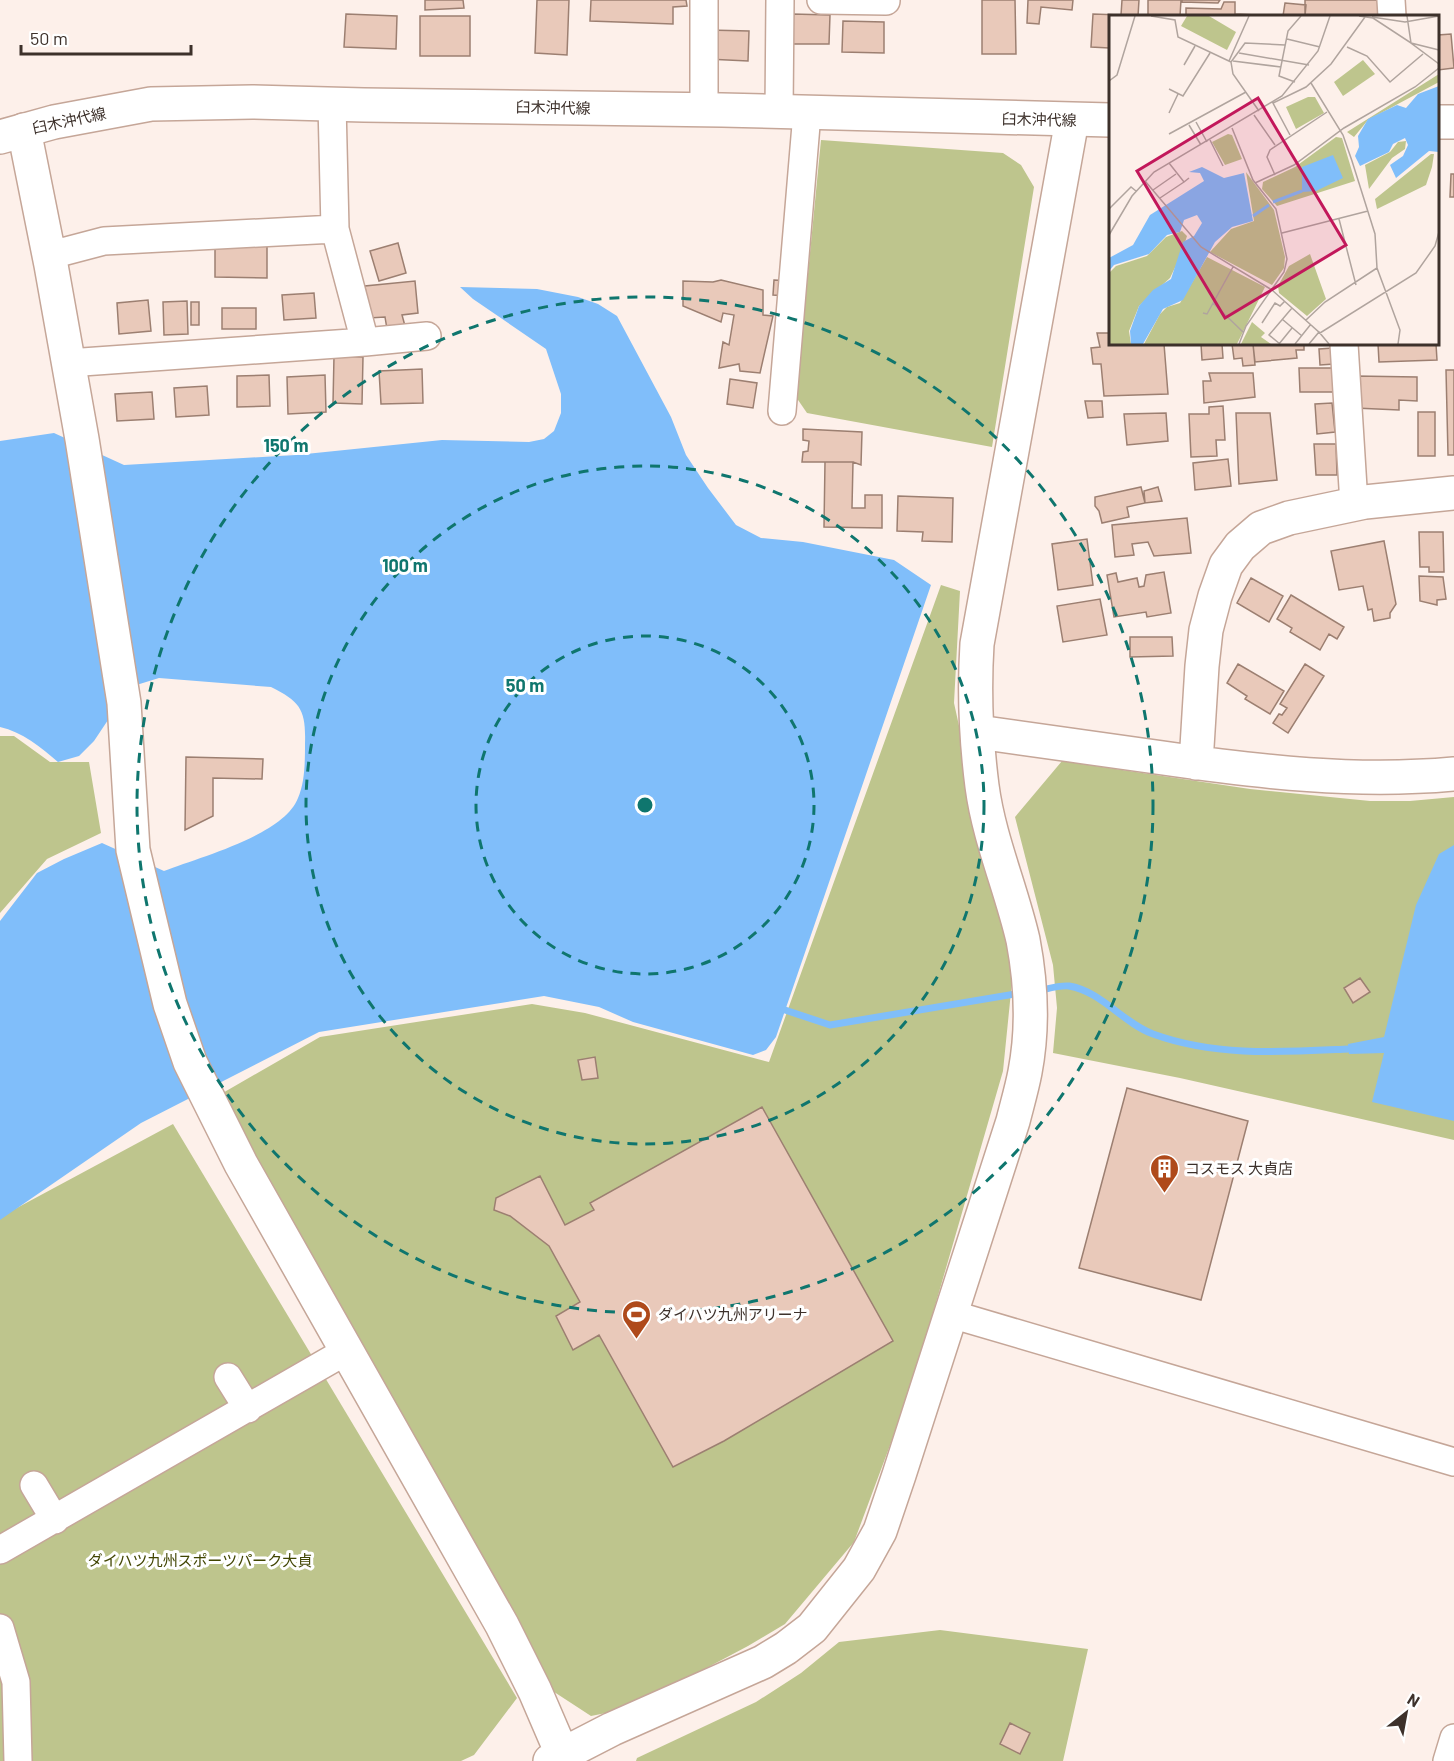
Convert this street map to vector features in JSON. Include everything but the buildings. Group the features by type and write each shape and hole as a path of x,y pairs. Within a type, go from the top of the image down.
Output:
{"street":[{"path":"704,0 704,110"},
{"path":"780,0 793,113 782,411"},
{"path":"821,0 886,1"},
{"path":"1391,0 1392,15"},
{"name":"臼木沖代線","path":"12,134 54,122 151,104 252,102 1109,120"},
{"path":"332,104 335,229 365,342"},
{"path":"12,134 48,253 82,439 124,703 133,850 170,1004 190,1062 241,1164 502,1625 535,1691 559,1759 608,1731 763,1662 786,1648 812,1628 859,1569 880,1531 1013,1121 1025,1072 1029,1034 1027,965 1013,903 994,843 982,786 974,692 983,601 1018,422 1072,120"},
{"path":"48,253 66,251 104,241 335,229"},
{"path":"68,363 427,336"},
{"path":"1344,345 1354,504"},
{"path":"1196,763 1206,630 1226,565 1240,546 1261,528 1289,518 1354,504 1454,493"},
{"path":"978,732 1262,771 1331,777 1413,778 1454,774"},
{"path":"951,1314 1454,1462"},
{"path":"0,1550 348,1350"},
{"path":"228,1377 248,1409"},
{"path":"34,1485 55,1520"},
{"path":"0,1628 16,1682 18,1761"},
{"path":"1447,1761 1454,1738"}],"green space":[{"path":"821,140 1003,153 1021,165 1034,187 992,447 807,413 796,397"},
{"name":"ダイハツ九州アリーナ","path":"941,585 960,591 954,703 1013,972 1003,1071 911,1389 854,1542 785,1624 631,1708 591,1716 545,1686 221,1094 320,1037 532,1004 585,1013 769,1062"},
{"path":"0,736 14,736 50,762 89,762 101,833 47,859 0,913"},
{"path":"1062,761 1250,789 1370,801 1410,801 1454,797 1454,1140 1180,1078 1053,1053 1057,1008 1053,965 1015,817"},
{"name":"ダイハツ九州スポーツパーク大貞","path":"173,1124 517,1698 474,1755 461,1761 0,1761 0,1217"},
{"path":"940,1630 1088,1649 1063,1761 636,1761 637,1758 756,1702 801,1673 839,1642"}],"water":[{"path":"460,287 537,289 578,297 598,304 617,316 671,417 686,455 736,525 761,538 803,542 894,560 931,585 776,1037 766,1050 753,1055 633,1022 599,1007 544,996 319,1032 141,1123 0,1220 0,921 37,873 102,843 164,871 219,852 259,834 290,811 298,798 304,771 305,732 300,708 289,697 271,687 159,678 130,687 94,741 79,756 58,762 24,736 0,727 0,441 54,433 124,465 296,455 442,440 529,442 544,439 554,431 561,413 561,394 546,349 473,299"},
{"path":"1454,845 1454,1121 1372,1102 1384,1053 1349,1054 1348,1044 1384,1037 1416,905 1439,854"}],"waterway":[{"path":"1037,991 1065,986 1081,989 1102,1000 1142,1029 1177,1041 1201,1046 1250,1051 1349,1049"},
{"path":"785,1010 830,1025 1021,993"}],"place":[{"name":"コスモス 大貞店","path":"1164,1194"},
{"name":"ダイハツ九州アリーナ","path":"637,1340"}]}
